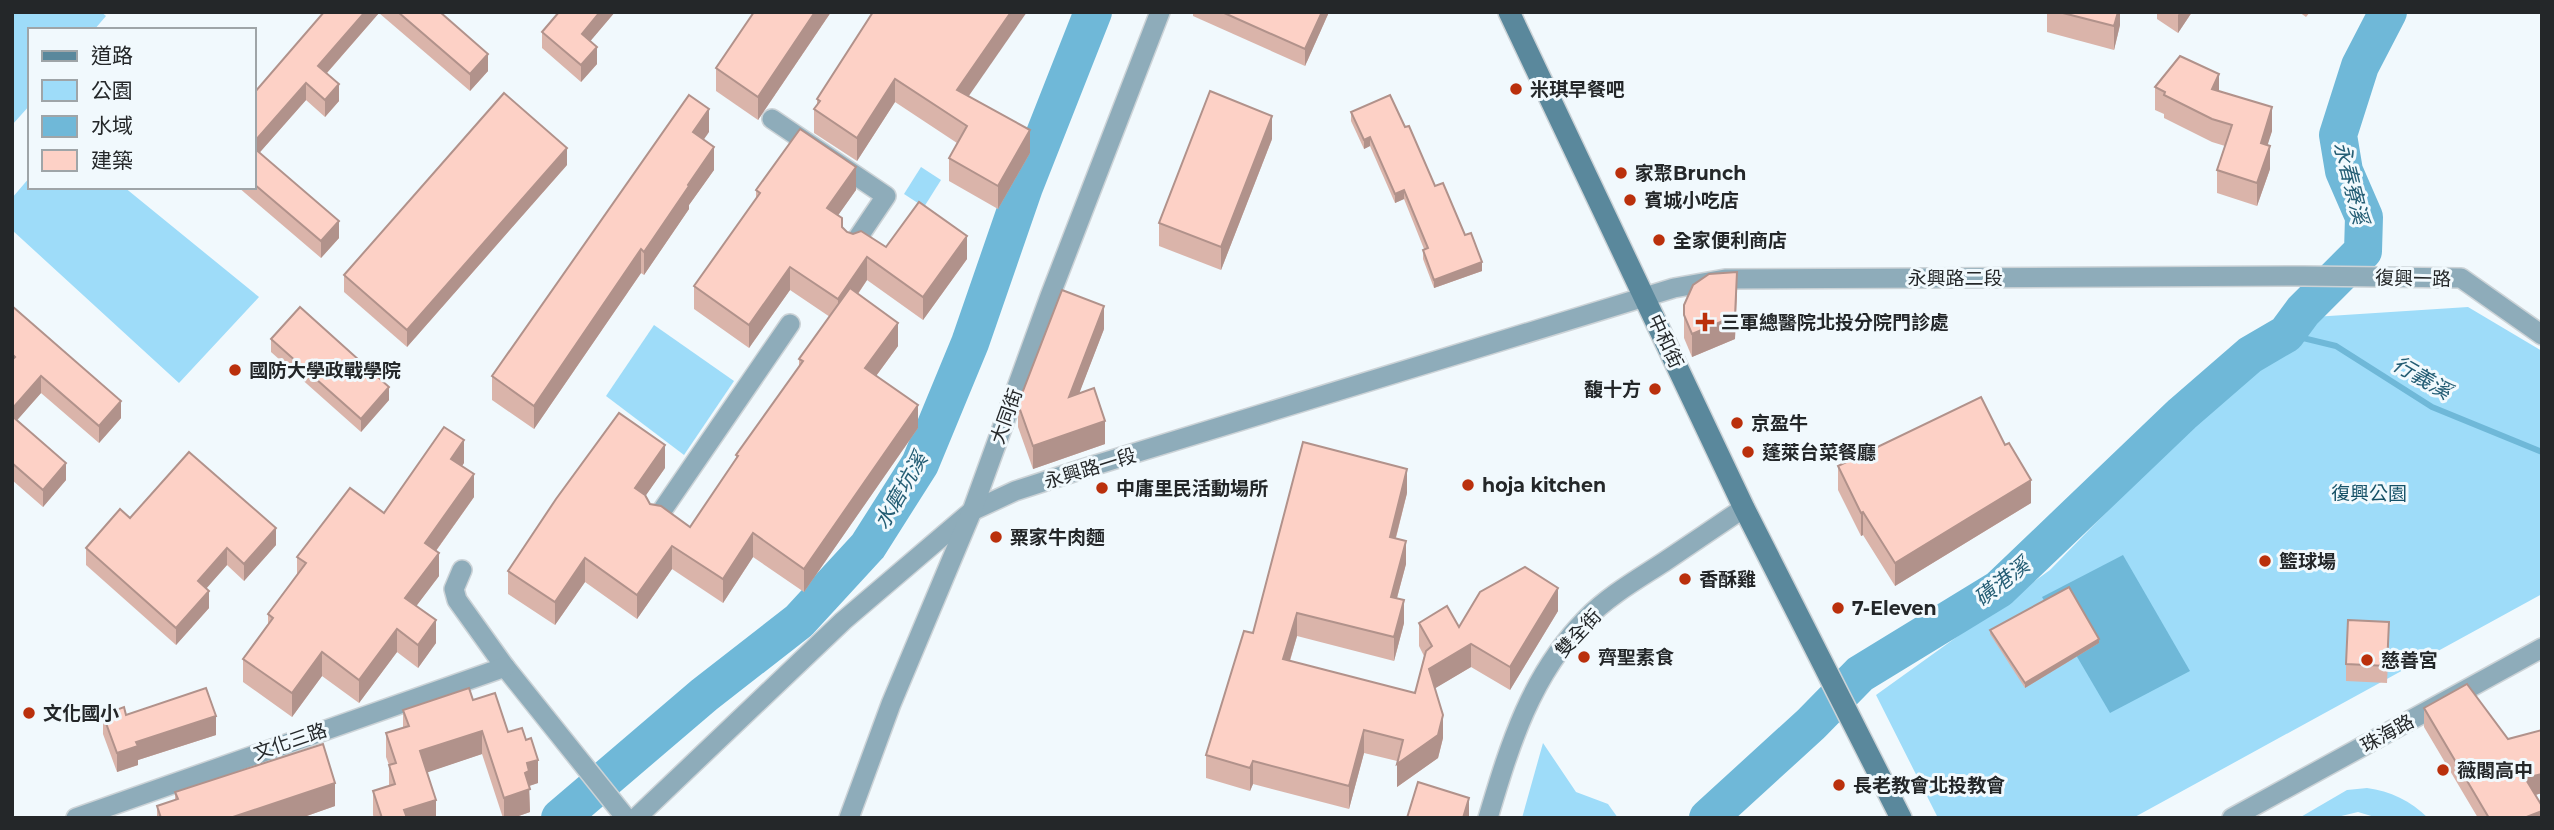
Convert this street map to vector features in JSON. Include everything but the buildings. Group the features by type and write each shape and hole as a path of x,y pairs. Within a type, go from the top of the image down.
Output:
{"street":[{"name":"大同街","path":"849,818 891,704 972,511 1050,296 1160,12"},
{"name":"中和街","path":"1509,12 1744,508 1901,818"},
{"path":"772,120 886,195 853,245"},
{"name":"永興路二段","path":"1645,297 1674,288 1725,279 2267,277"},
{"name":"復興一路","path":"2267,277 2461,278 2542,335"},
{"name":"永興路一段","path":"629,816 844,621 972,511 1015,491 1089,467 1645,297"},
{"path":"657,517 790,324"},
{"name":"雙全街","path":"1489,818 1511,742 1528,702 1553,659 1587,618 1635,581 1744,508"},
{"path":"462,570 454,589 457,600 505,667 588,771 629,816"},
{"name":"珠海路","path":"2232,818 2542,648"},
{"name":"文化三路","path":"76,818 505,667"}],"green space":[{"path":"12,12 101,12 106,16 96,28 28,28 28,107 12,125"},
{"path":"921,167 941,180 924,207 904,194"},
{"path":"28,179 28,189 126,189 259,297 179,383 12,230 12,198"},
{"name":"復興公園","path":"2468,307 2542,351 2542,594 2133,818 1938,818 1876,695 2050,570 2212,409 2298,318"},
{"path":"654,325 734,381 684,455 606,396"},
{"path":"1543,743 1576,792 1608,804 1618,818 1522,818"},
{"path":"2367,788 2400,798 2428,818 2378,818 2358,812 2333,818 2299,818 2347,790"}],"water":[{"path":"2123,555 2190,671 2110,713 2042,597"}],"waterway":[{"name":"水磨坑溪","path":"560,818 704,695 799,621 868,546 920,464 970,343 1024,187 1093,12"},
{"name":"磺港溪","path":"1708,818 1811,724 1860,674 1999,589 2182,414 2250,355 2286,334 2303,311 2363,251 2364,217 2344,171 2338,135 2360,66 2388,12"},
{"name":"行義溪","path":"2286,334 2336,346 2432,407 2542,452"}],"place":[{"name":"米琪早餐吧","path":"1516,89"},
{"name":"家聚Brunch","path":"1621,173"},
{"name":"賓城小吃店","path":"1630,200"},
{"name":"全家便利商店","path":"1659,240"},
{"name":"三軍總醫院北投分院門診處","path":"1705,322"},
{"name":"國防大學政戰學院","path":"235,370"},
{"name":"馥十方","path":"1655,389"},
{"name":"京盈牛","path":"1737,423"},
{"name":"蓬萊台菜餐廳","path":"1748,452"},
{"name":"hoja kitchen","path":"1468,485"},
{"name":"中庸里民活動場所","path":"1102,488"},
{"name":"粟家牛肉麵","path":"996,537"},
{"name":"籃球場","path":"2265,561"},
{"name":"香酥雞","path":"1685,579"},
{"name":"7-Eleven","path":"1838,608"},
{"name":"齊聖素食","path":"1584,657"},
{"name":"慈善宮","path":"2367,660"},
{"name":"文化國小","path":"29,713"},
{"name":"薇閣高中","path":"2443,770"},
{"name":"長老教會北投教會","path":"1839,785"}],"water label":[{"name":"永春寮溪","path":"2351,183"}]}
